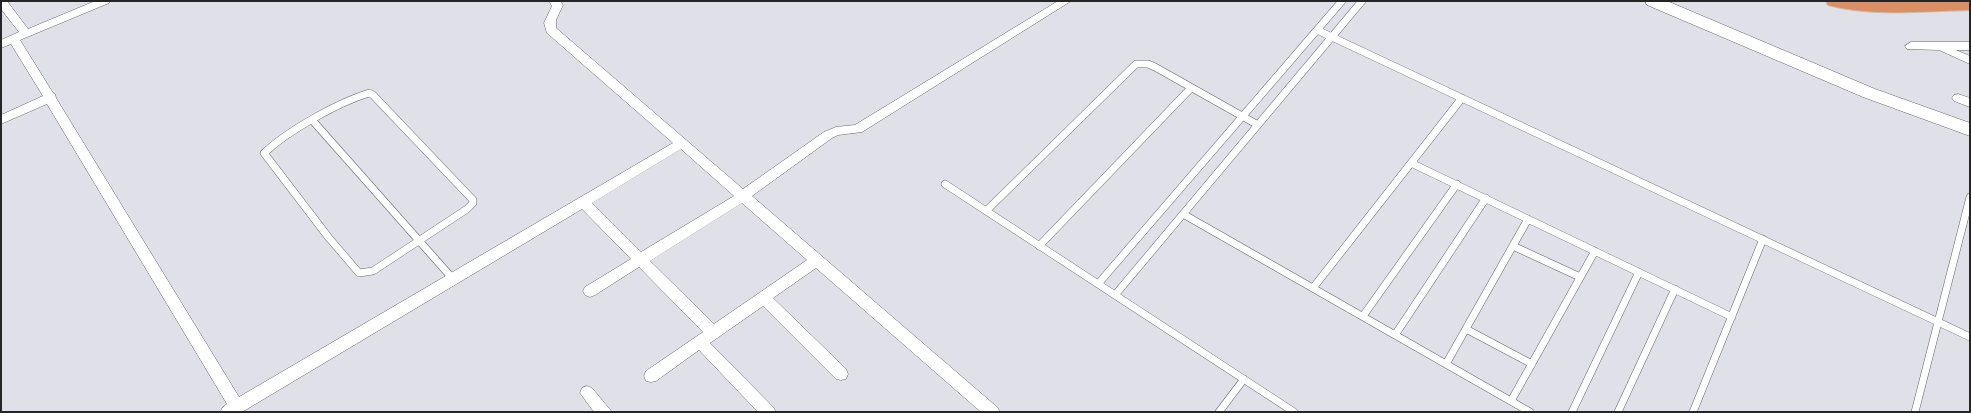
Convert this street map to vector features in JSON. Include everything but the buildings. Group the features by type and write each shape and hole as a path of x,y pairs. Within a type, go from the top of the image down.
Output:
{"highway":[{"path":"1835,1 1889,6 1970,4"}],"street":[{"path":"1,1 50,97 232,409 682,143"},
{"path":"72,1 80,11"},
{"path":"1,44 105,1"},
{"path":"554,1 558,5 549,18 548,24 551,30 992,412"},
{"path":"590,291 743,196 828,135 836,131 858,128 1066,1"},
{"path":"1653,1 1869,93 1970,130"},
{"path":"1911,46 1970,46"},
{"path":"1938,46 1970,60"},
{"path":"1,120 50,97"},
{"path":"1958,98 1970,103"},
{"path":"583,202 713,333"},
{"path":"651,376 818,260"},
{"path":"764,298 841,374"},
{"path":"700,342 768,412"},
{"path":"587,393 604,412"}],"lane":[{"path":"1098,284 1244,117 1342,1"},
{"path":"1115,296 1362,1"},
{"path":"1318,30 1970,337"},
{"path":"986,211 1136,64 1148,64 1258,125"},
{"path":"1039,246 1191,88"},
{"path":"363,94 373,95 473,200 472,205 420,242 373,272 359,273 264,155 267,148 313,121 355,97 363,94"},
{"path":"1314,288 1462,98"},
{"path":"313,121 453,279"},
{"path":"1411,163 1732,317"},
{"path":"945,184 1294,412"},
{"path":"1363,316 1456,184"},
{"path":"1915,412 1970,197"},
{"path":"1395,335 1486,198"},
{"path":"1183,214 1530,412"},
{"path":"1446,364 1528,219"},
{"path":"1693,412 1763,239"},
{"path":"1512,246 1580,277"},
{"path":"1511,401 1595,251"},
{"path":"1572,412 1639,272"},
{"path":"1618,412 1675,289"},
{"path":"1466,329 1532,364"},
{"path":"1219,412 1244,379"}]}
